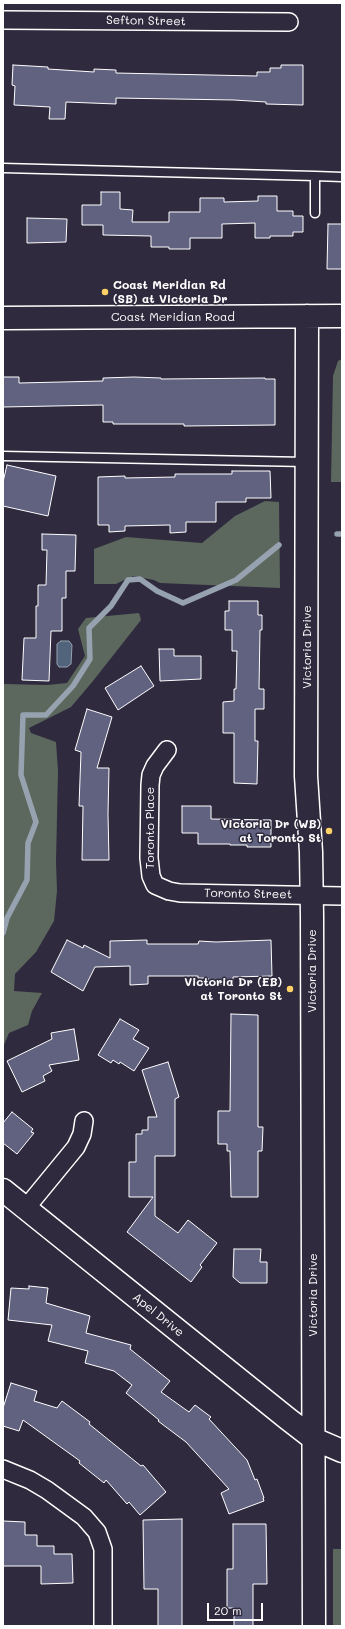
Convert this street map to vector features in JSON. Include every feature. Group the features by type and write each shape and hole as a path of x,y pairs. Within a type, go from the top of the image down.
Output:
{"main road":[{"name":"Victoria Drive","path":"307,316 306,776 311,845 314,1626"},
{"name":"Coast Meridian Road","path":"3,318 342,316"},
{"name":"Apel Drive","path":"3,1190 314,1439 342,1451"}],"street":[{"name":"Sefton Street","path":"3,20 289,22"},
{"name":"Toronto Place","path":"155,885 150,876 149,858 150,785 156,766 167,750"},
{"name":"Toronto Street","path":"155,885 161,889 174,893 342,896"},
{"path":"26,1208 76,1147 82,1134 84,1121"},
{"path":"3,1469 30,1480 47,1490 84,1517 97,1532 103,1549 103,1626"}],"lane":[{"path":"3,168 342,177"},
{"path":"315,176 315,213"},
{"path":"3,456 307,462"}],"shaded area":[{"path":"342,359 342,482 331,482 333,376 338,361"},
{"path":"265,501 279,502 280,588 160,583 154,580 133,576 116,584 94,584 94,549 126,537 202,543 235,516"},
{"path":"139,613 141,620 71,707 29,728 31,733 56,742 58,771 56,862 57,891 54,921 36,952 15,974 14,991 42,993 32,1011 28,1025 9,1033 3,1047 3,684 47,685 67,683 85,656 78,629 86,618"},
{"path":"333,1549 342,1549 342,1626 333,1626"}],"water":[{"path":"61,641 69,641 72,645 71,664 67,667 59,667 57,664 57,644"}],"building":[{"path":"13,65 94,72 94,69 116,70 116,73 257,76 257,72 270,72 270,68 281,68 281,65 303,65 303,105 266,104 266,102 234,100 116,98 116,104 66,102 65,119 49,119 50,107 14,105 15,86 12,85"},
{"path":"101,192 120,192 120,209 133,210 132,222 169,222 169,212 200,212 200,198 224,198 224,202 258,201 258,196 277,196 277,211 293,211 293,216 303,216 303,232 293,232 293,236 270,236 270,238 255,238 255,223 222,224 222,238 190,238 190,249 151,247 151,236 103,235 103,225 82,225 82,205 101,205"},
{"path":"27,218 67,219 66,242 27,243"},
{"path":"328,224 342,224 342,269 327,269"},
{"path":"3,377 19,377 19,383 103,381 103,378 134,377 161,379 275,379 275,425 184,426 184,424 113,424 113,422 103,422 103,405 3,407"},
{"path":"7,465 56,476 48,516 3,506 3,482"},
{"path":"232,471 270,471 271,498 246,498 246,502 216,502 216,522 186,522 186,532 170,533 170,525 125,526 125,531 109,532 109,525 98,525 98,477 175,477 175,474 232,474"},
{"path":"42,534 76,535 75,571 66,571 66,598 62,598 62,631 51,631 49,681 22,680 24,638 36,638 36,606 38,606 38,585 46,585 47,550 42,550"},
{"path":"229,601 258,601 258,615 262,615 262,630 260,630 259,689 264,689 264,709 255,709 255,741 258,741 257,784 234,783 234,733 223,733 223,702 234,701 234,689 236,689 237,651 232,651 232,630 225,630 225,611 229,611"},
{"path":"159,649 174,649 174,656 201,656 201,679 160,681"},
{"path":"141,666 154,686 118,710 105,688"},
{"path":"87,709 112,717 97,768 109,768 109,860 82,860 83,806 79,806 81,752 75,750"},
{"path":"182,806 211,806 211,819 271,820 271,847 247,847 247,845 230,844 198,844 198,833 182,833"},
{"path":"67,940 83,948 84,945 110,958 110,941 147,940 147,944 198,944 199,941 216,942 271,940 272,976 233,977 233,984 208,984 208,978 198,978 198,976 148,976 148,984 130,985 130,966 95,967 83,991 51,972"},
{"path":"231,1014 258,1015 258,1127 263,1127 262,1151 258,1151 258,1197 231,1197 230,1151 227,1151 227,1144 218,1144 218,1111 230,1111"},
{"path":"120,1019 139,1030 133,1039 149,1048 134,1071 120,1062 119,1064 113,1060 111,1063 98,1055"},
{"path":"74,1029 79,1060 49,1065 52,1071 43,1076 45,1081 22,1092 7,1061 52,1039 51,1033"},
{"path":"168,1062 179,1097 175,1099 175,1156 155,1156 155,1216 178,1233 188,1220 217,1243 200,1265 202,1267 191,1282 127,1232 153,1197 129,1197 129,1162 136,1162 136,1134 142,1134 142,1130 148,1130 148,1117 157,1117 142,1070"},
{"path":"12,1112 33,1129 31,1132 34,1133 17,1154 3,1143 3,1123"},
{"path":"234,1249 261,1249 260,1262 267,1262 267,1283 240,1283 233,1277"},
{"path":"29,1286 48,1288 46,1303 90,1316 86,1333 131,1345 130,1349 170,1381 161,1392 189,1412 195,1405 211,1417 209,1419 247,1460 255,1480 257,1479 264,1501 229,1514 221,1493 229,1489 186,1442 158,1421 159,1420 126,1393 132,1385 114,1371 85,1363 88,1351 48,1341 52,1325 8,1320 11,1288 29,1289"},
{"path":"11,1383 37,1391 34,1401 57,1408 62,1401 90,1422 89,1424 141,1466 143,1465 166,1492 140,1515 129,1502 127,1504 106,1480 104,1483 79,1463 80,1461 23,1420 19,1431 3,1426 3,1408"},
{"path":"182,1519 182,1626 158,1626 158,1589 144,1589 143,1520"},
{"path":"3,1521 25,1522 25,1535 37,1535 37,1546 54,1546 54,1554 72,1554 73,1583 41,1584 41,1566 3,1566"},
{"path":"233,1524 266,1524 267,1584 253,1584 253,1626 234,1626 234,1608 227,1608 227,1569 233,1569"}],"waterway":[{"path":"337,534 342,534"},
{"path":"3,933 7,918 27,880 28,843 36,822 21,775 23,715 46,715 73,686 90,659 89,628 111,606 128,580 140,579 157,591 183,603 236,580 279,545"}],"place":[{"name":"Coast Meridian Rd (SB) at Victoria Dr","path":"105,292"},
{"name":"Victoria Dr (WB) at Toronto St","path":"329,831"},
{"name":"Victoria Dr (EB) at Toronto St","path":"290,989"}]}
